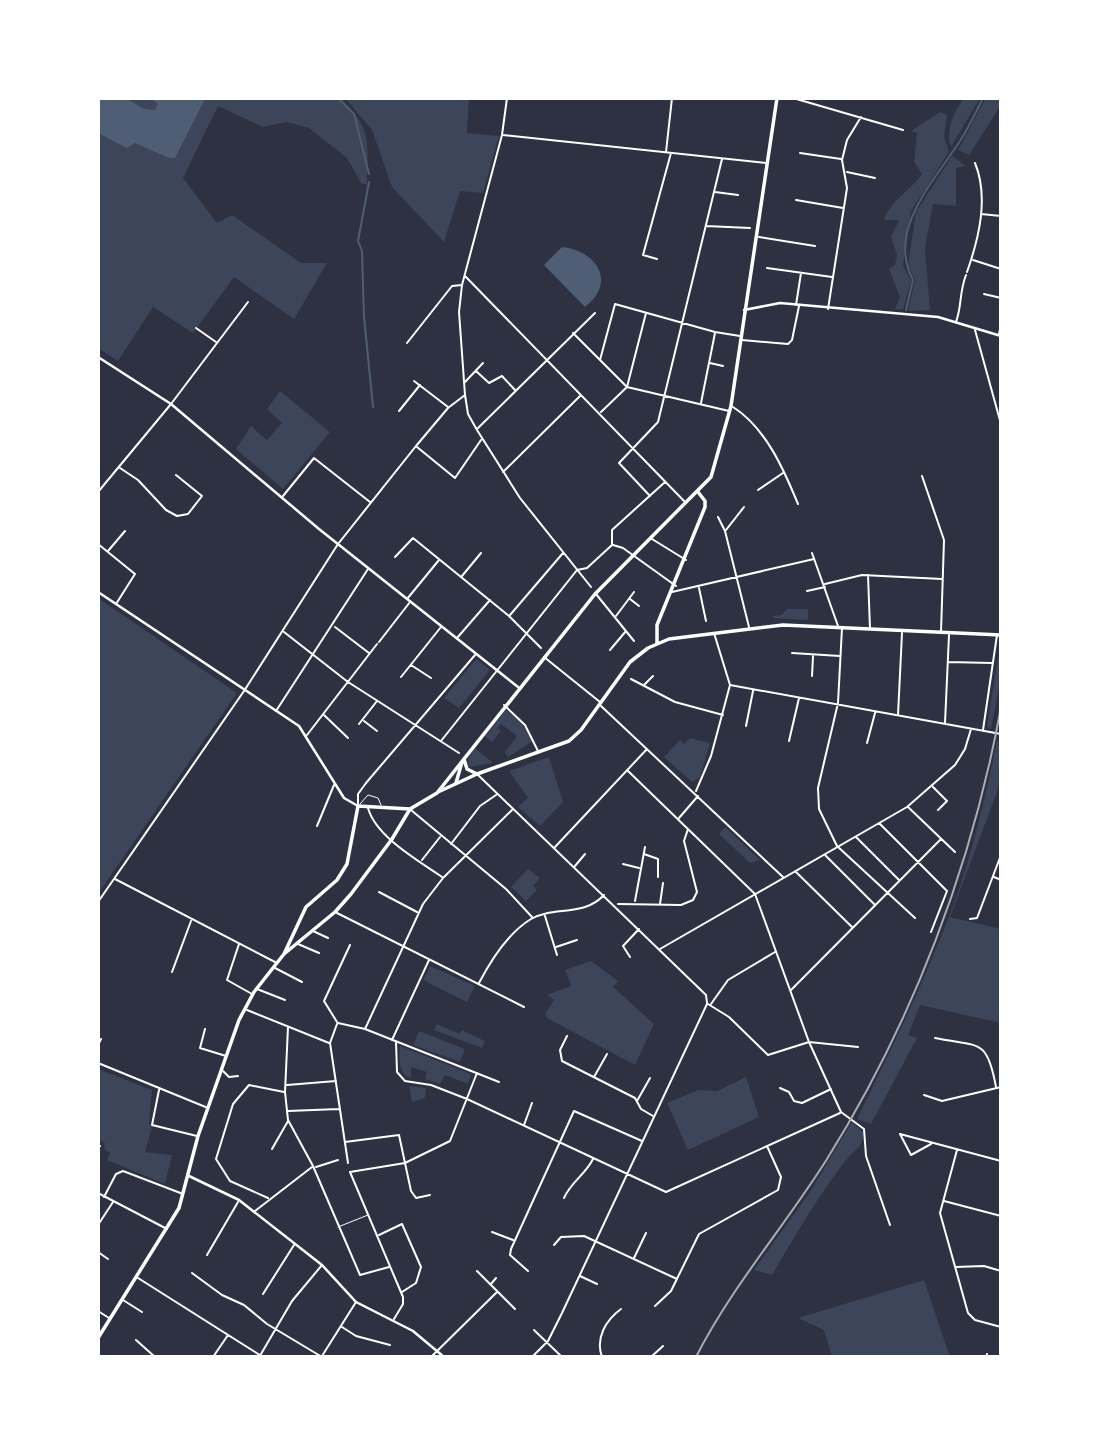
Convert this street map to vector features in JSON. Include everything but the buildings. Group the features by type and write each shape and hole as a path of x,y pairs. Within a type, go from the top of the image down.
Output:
{"main road":[{"path":"437,793 504,705 595,594 711,477 730,409 777,99"},
{"path":"657,643 657,625 676,586 706,504 698,492"},
{"path":"284,954 335,912 392,839 410,809 477,774 569,741 631,662 657,643 748,627 840,627 999,635"},
{"path":"464,757 466,768 477,774"},
{"path":"456,783 464,757"},
{"path":"98,1338 168,1229 184,1195 198,1136 244,1009 256,988 284,954 314,897 343,873 358,806 410,809"},
{"path":"296,930 303,938"}],"street":[{"path":"507,98 502,135 462,285 459,312 468,414 503,472 591,587"},
{"path":"666,153 672,98"},
{"path":"755,98 777,99"},
{"path":"793,98 904,130"},
{"path":"828,309 844,208 846,172 842,160 847,141 861,117"},
{"path":"502,135 766,163"},
{"path":"657,259 643,255 671,153"},
{"path":"800,153 842,160"},
{"path":"650,496 619,463 658,422 722,159"},
{"path":"975,163 979,159"},
{"path":"969,162 975,163"},
{"path":"956,323 960,312 959,292 972,260 980,214 983,184 975,163"},
{"path":"846,172 875,177"},
{"path":"714,192 738,194"},
{"path":"796,200 844,208"},
{"path":"980,214 1001,216"},
{"path":"706,226 750,228"},
{"path":"758,236 815,246"},
{"path":"972,260 1001,269"},
{"path":"767,268 833,277"},
{"path":"600,360 615,304 715,332 788,344 792,340 801,272"},
{"path":"464,275 635,447 687,504"},
{"path":"407,343 452,286 462,285"},
{"path":"984,293 1001,298"},
{"path":"98,492 171,404 248,302"},
{"path":"744,310 780,303 937,317 1000,335 1001,325"},
{"path":"477,430 595,313"},
{"path":"600,413 626,387 646,313"},
{"path":"196,328 217,343"},
{"path":"975,329 1001,424"},
{"path":"700,404 715,332"},
{"path":"573,333 626,387 730,409 758,431 785,473 799,504"},
{"path":"98,356 171,404 338,544 519,687"},
{"path":"464,382 483,363"},
{"path":"709,363 723,366"},
{"path":"476,371 489,383 502,376 516,391"},
{"path":"414,381 449,408"},
{"path":"399,411 420,385"},
{"path":"503,472 582,394"},
{"path":"98,902 244,691 338,544 416,446 449,408 465,395"},
{"path":"416,446 455,478 482,439"},
{"path":"281,497 314,458 371,503"},
{"path":"119,467 138,480 166,510 177,516 188,514 202,496 176,475"},
{"path":"758,490 785,473"},
{"path":"922,476 943,533 941,633"},
{"path":"441,741 577,570 587,568 612,545 612,530 666,481"},
{"path":"725,531 744,508"},
{"path":"718,517 725,531 748,627"},
{"path":"108,552 125,531"},
{"path":"395,557 413,538 509,616 541,648"},
{"path":"652,539 686,560"},
{"path":"98,544 135,574 116,605"},
{"path":"612,545 619,546 676,586"},
{"path":"509,616 563,552"},
{"path":"812,553 840,627 841,656 838,703 818,788 819,809 837,846 915,918"},
{"path":"462,576 481,554"},
{"path":"307,735 440,559"},
{"path":"673,593 814,559"},
{"path":"276,711 368,568"},
{"path":"807,591 868,575 942,579"},
{"path":"868,575 870,630"},
{"path":"699,587 706,621"},
{"path":"98,592 276,711 307,735 344,798 358,806 358,794 475,654"},
{"path":"616,617 634,592"},
{"path":"595,594 634,640"},
{"path":"629,598 639,606"},
{"path":"456,639 490,600"},
{"path":"333,626 370,654"},
{"path":"401,677 441,627"},
{"path":"284,631 348,682 459,753"},
{"path":"610,650 626,631"},
{"path":"695,792 701,784 730,685 714,632"},
{"path":"898,716 902,632"},
{"path":"945,724 949,634"},
{"path":"983,732 999,635"},
{"path":"792,653 841,656"},
{"path":"812,676 813,654"},
{"path":"544,657 600,703 784,877"},
{"path":"948,662 993,663"},
{"path":"410,665 431,678"},
{"path":"643,686 653,676"},
{"path":"631,679 675,702 723,715"},
{"path":"730,685 1001,734"},
{"path":"746,726 753,690"},
{"path":"789,741 799,698"},
{"path":"359,724 378,700"},
{"path":"504,705 525,725 538,753"},
{"path":"866,743 876,712"},
{"path":"324,715 348,738"},
{"path":"363,720 377,731"},
{"path":"660,949 908,807 955,765 965,749 971,729"},
{"path":"554,848 647,748"},
{"path":"626,770 755,894 809,1042 841,1112 864,1130 865,1151 890,1225"},
{"path":"477,774 605,894 706,995 709,1004 729,1017 768,1055 809,1042 858,1047"},
{"path":"317,826 327,797 335,784"},
{"path":"932,786 947,801 938,810"},
{"path":"450,845 480,806 497,794"},
{"path":"678,819 698,796"},
{"path":"368,806 370,816 392,839 443,878"},
{"path":"908,807 955,852"},
{"path":"410,809 506,889 533,918"},
{"path":"365,1030 418,913 443,878 513,809"},
{"path":"878,823 947,891 931,932"},
{"path":"616,905 634,902 688,904 697,894 684,841 688,829"},
{"path":"421,862 441,836"},
{"path":"855,837 899,881"},
{"path":"790,991 941,839"},
{"path":"634,902 645,847"},
{"path":"643,853 659,859 658,877"},
{"path":"574,866 585,854"},
{"path":"824,855 875,905"},
{"path":"970,919 977,918 1001,855"},
{"path":"623,864 640,868"},
{"path":"796,871 852,928"},
{"path":"993,877 1001,880"},
{"path":"114,879 277,963"},
{"path":"660,905 663,883"},
{"path":"379,892 418,913"},
{"path":"479,985 494,955 533,918 592,905 605,894"},
{"path":"335,912 524,1007"},
{"path":"545,916 557,955"},
{"path":"172,972 192,919"},
{"path":"630,957 623,950 623,944 639,928"},
{"path":"313,931 328,938"},
{"path":"568,937 570,942"},
{"path":"555,947 577,940"},
{"path":"239,944 227,981 252,994"},
{"path":"296,944 319,953"},
{"path":"350,945 324,1000 338,1023 365,1030 499,1082"},
{"path":"532,1357 548,1341 709,1004 728,980 775,952"},
{"path":"392,1041 429,960"},
{"path":"273,968 302,982"},
{"path":"256,988 285,1000"},
{"path":"244,1009 330,1043"},
{"path":"338,1023 330,1043 348,1163"},
{"path":"288,1027 285,1092 288,1120 313,1167 360,1275 390,1267"},
{"path":"205,1029 200,1048 227,1056"},
{"path":"567,1036 559,1050 562,1061 637,1102 641,1109 654,1116"},
{"path":"935,1038 981,1048 990,1056 996,1087"},
{"path":"98,1045 101,1039"},
{"path":"396,1042 397,1072 407,1082 431,1085 467,1099 666,1192 841,1112"},
{"path":"594,1077 607,1054"},
{"path":"98,1063 209,1108"},
{"path":"223,1070 229,1077 238,1076"},
{"path":"393,1320 403,1304 401,1293 351,1172 405,1163 452,1139 477,1073"},
{"path":"637,1102 650,1078"},
{"path":"286,1086 336,1081"},
{"path":"268,1198 230,1181 216,1159 233,1104 250,1085 285,1092"},
{"path":"924,1095 942,1101 1001,1087"},
{"path":"160,1088 152,1125 198,1136"},
{"path":"780,1088 789,1092 794,1101 802,1102 832,1088"},
{"path":"524,1126 532,1103"},
{"path":"287,1111 340,1109"},
{"path":"528,1271 510,1255 514,1241 574,1111 643,1141"},
{"path":"272,1149 288,1120"},
{"path":"931,1144 911,1155 900,1134 1001,1161"},
{"path":"345,1142 399,1135 415,1199 429,1195"},
{"path":"655,1306 678,1280 699,1234 778,1190 781,1177 767,1146"},
{"path":"957,1150 940,1213 968,1313 975,1320 1001,1327"},
{"path":"564,1198 569,1187 586,1174 593,1159"},
{"path":"255,1211 268,1198 313,1167 338,1160"},
{"path":"104,1197 116,1174 123,1171 184,1195"},
{"path":"189,1176 239,1200 255,1211 322,1265 356,1302 393,1320 444,1357"},
{"path":"98,1193 168,1229"},
{"path":"207,1255 239,1200"},
{"path":"943,1200 1001,1216"},
{"path":"98,1225 113,1201"},
{"path":"377,1236 402,1224 421,1267 416,1283 401,1293"},
{"path":"492,1232 514,1241"},
{"path":"634,1259 646,1233"},
{"path":"554,1245 561,1237 584,1236 678,1280"},
{"path":"263,1294 295,1243"},
{"path":"98,1252 108,1259"},
{"path":"137,1278 262,1356 292,1301 322,1265"},
{"path":"954,1267 984,1266 1001,1271"},
{"path":"477,1271 515,1309"},
{"path":"192,1273 322,1357 356,1302"},
{"path":"579,1275 597,1284"},
{"path":"490,1284 496,1278"},
{"path":"431,1357 497,1292"},
{"path":"122,1300 142,1312"},
{"path":"602,1357 599,1347 601,1334 621,1309"},
{"path":"98,1311 110,1319"},
{"path":"341,1327 356,1336 390,1345"},
{"path":"534,1329 562,1357"},
{"path":"212,1357 228,1335"},
{"path":"136,1340 155,1357"},
{"path":"651,1357 663,1346"}],"lane":[{"path":"358,806 368,795 379,799 382,808"},
{"path":"338,1227 368,1214"}],"shaded area":[{"path":"98,98 340,98 351,109 359,119 366,137 367,185 361,183 347,158 309,128 286,122 263,127 218,106 183,178 217,223 232,215 301,263 327,263 294,319 234,277 193,333 153,307 118,361 98,348"},
{"path":"98,98 126,98 144,109 155,110 158,104 150,98 205,99 175,158 169,158 135,143 127,148 98,133"},
{"path":"345,98 469,98 467,133 499,136 483,193 460,191 444,242 392,187 372,130"},
{"path":"964,98 980,98 951,147 949,134 952,121"},
{"path":"986,98 1001,98 1001,105 969,155 958,150"},
{"path":"940,112 947,115 944,137 949,152 911,211 903,265 911,281 903,310 895,309 900,297 889,269 895,265 897,255 891,237 899,220 884,220 891,207 922,174 914,162 917,133 911,131"},
{"path":"952,156 966,166 956,168 956,206 933,204 925,248 930,310 908,311 915,280 908,265 916,212"},
{"path":"562,247 585,255 599,269 600,288 585,307 544,265"},
{"path":"280,391 330,432 283,489 236,449 251,426 267,440 282,423 267,409"},
{"path":"98,598 237,693 98,894"},
{"path":"787,609 808,609 808,620 773,618 782,615"},
{"path":"1001,639 1001,677 991,729 987,727"},
{"path":"476,659 490,670 459,708 444,698"},
{"path":"506,710 521,722 533,741 508,757 505,752 517,736 501,724 498,728 501,731 492,742 485,736"},
{"path":"690,738 710,743 700,777 692,782 664,757 680,740 684,744"},
{"path":"997,741 1001,741 1001,774 997,792 950,917 1001,929 1001,1023 920,1005 908,1035 917,1038 871,1124 857,1119 922,982 956,898 979,820"},
{"path":"475,748 492,763 469,767 468,759"},
{"path":"549,757 563,802 540,826 518,807 528,798 509,771"},
{"path":"725,827 760,860 750,863 719,834"},
{"path":"528,869 540,878 533,886 537,890 526,901 511,887"},
{"path":"591,961 618,981 613,987 654,1024 635,1065 547,1018 545,1014 554,1000 547,995 571,986 565,970"},
{"path":"430,966 475,986 467,1002 423,980"},
{"path":"437,1024 459,1034 462,1030 485,1041 482,1048 434,1030"},
{"path":"419,1031 465,1049 460,1062 413,1045"},
{"path":"400,1046 471,1074 468,1084 445,1075 440,1084 425,1079 427,1072 411,1067 411,1078 407,1076 400,1065"},
{"path":"98,1069 152,1090 149,1124 152,1127 145,1152 172,1155 165,1184 107,1160 110,1153 104,1149 105,1143 98,1140"},
{"path":"746,1077 759,1117 688,1150 667,1103 698,1090 717,1091"},
{"path":"409,1086 426,1088 425,1098 412,1102"},
{"path":"852,1122 863,1132 861,1144 827,1186 772,1275 754,1270 810,1192"},
{"path":"924,1280 950,1357 832,1357 824,1330 798,1318"}],"waterway":[{"path":"338,98 354,114 369,174"},
{"path":"906,310 913,280 906,261 905,243 909,224 917,206 963,136 983,98"},
{"path":"369,182 358,241 362,251 364,317 373,407"}],"railway":[{"path":"696,1357 742,1281 827,1159 886,1053 912,997 956,884 974,825 1001,707"}]}
